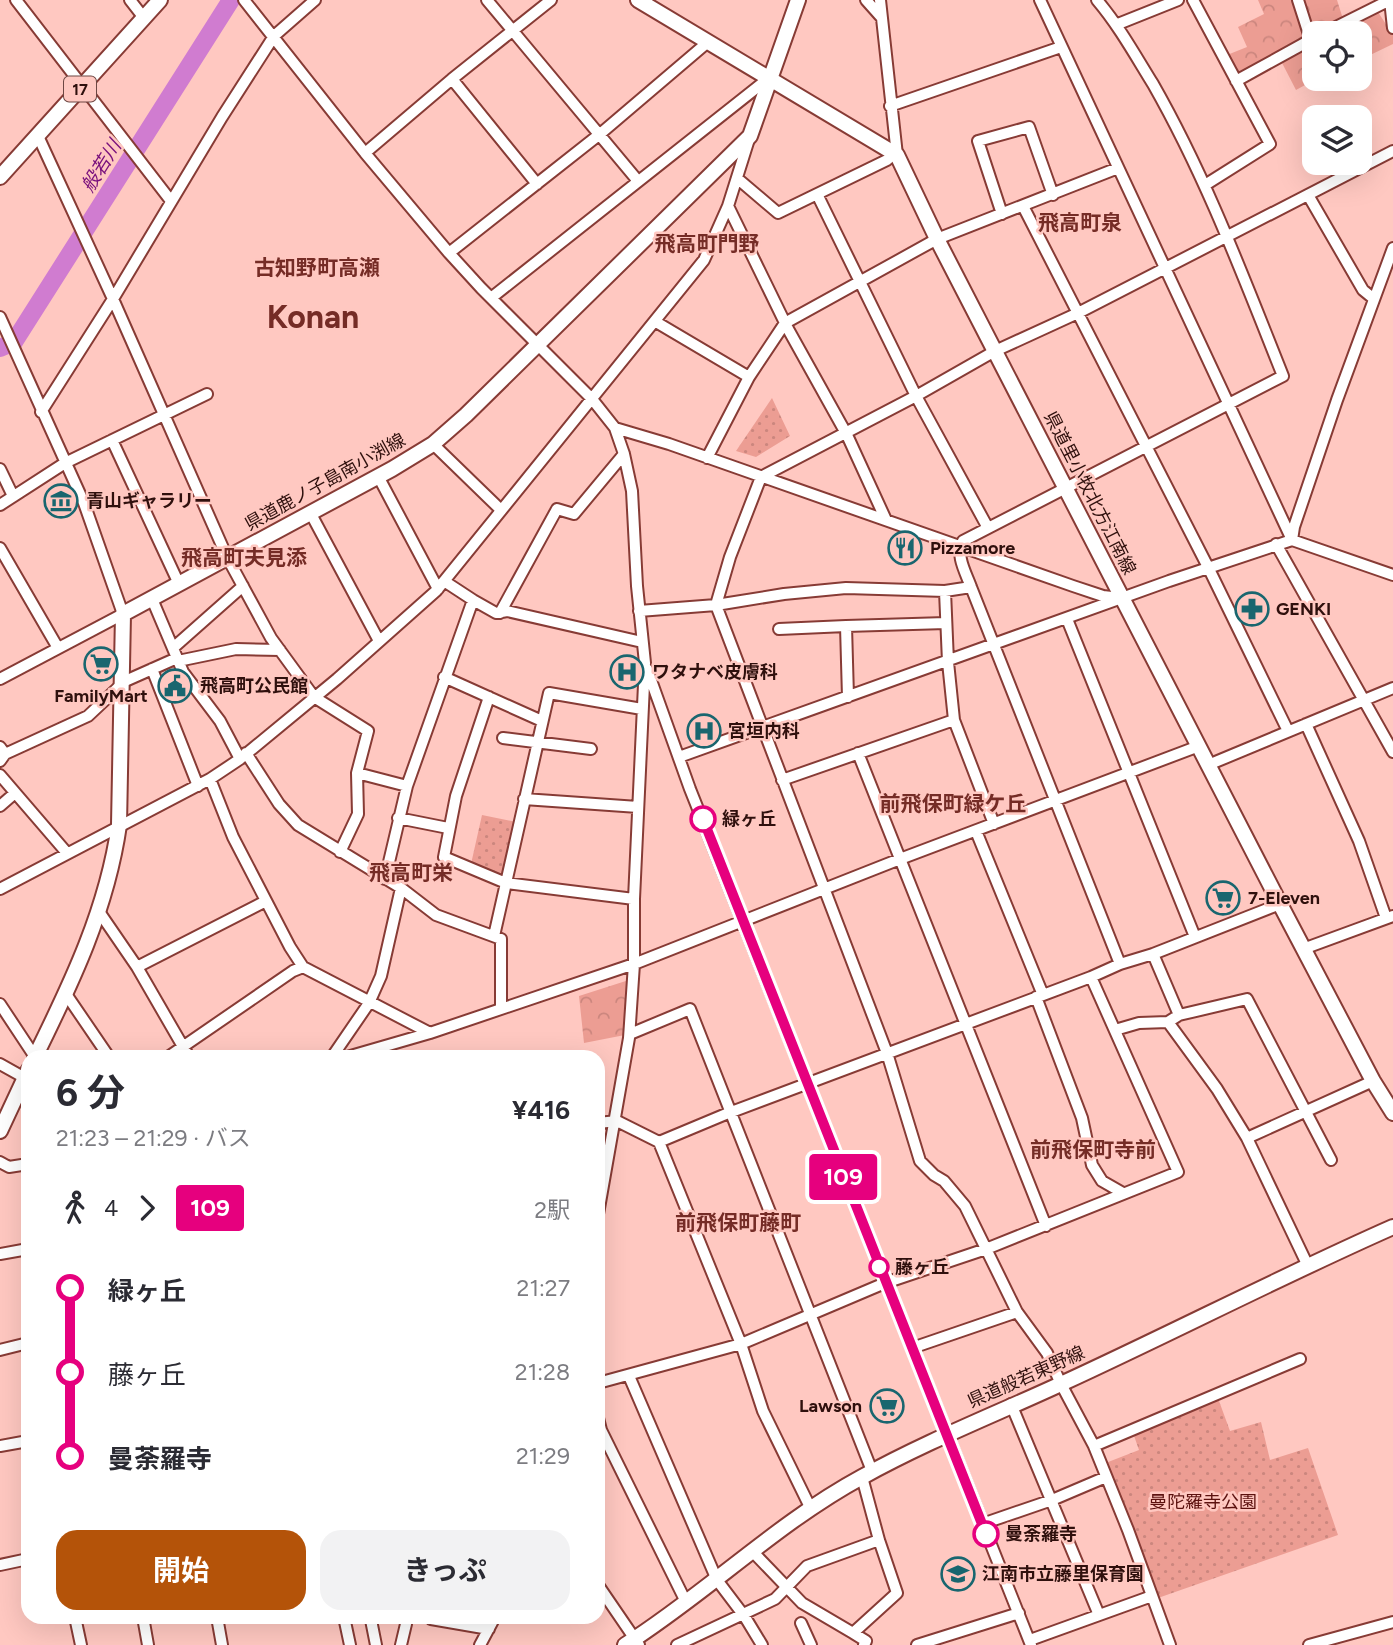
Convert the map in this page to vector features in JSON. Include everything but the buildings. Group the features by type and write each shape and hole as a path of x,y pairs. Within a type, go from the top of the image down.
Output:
{"main road":[{"name":"17","path":"0,177 160,0"},
{"path":"638,0 896,154"},
{"name":"県道鹿ノ子島南小渕線","path":"123,614 311,514 433,444 750,136 798,0"},
{"name":"県道里小牧北方江南線","path":"896,154 937,239 1303,949 1373,1081 1393,1113"},
{"path":"38,1050 66,994 100,913 116,853 120,825 123,614"},
{"path":"0,1131 6,1105 21,1082"},
{"name":"県道般若東野線","path":"633,1643 810,1507 867,1474 946,1434 1060,1384 1393,1227"}],"street":[{"path":"16,0 171,201"},
{"path":"130,0 144,18"},
{"path":"244,0 365,153 449,253 592,399 615,428 632,491 645,663 679,757 885,1283 1031,1643 1152,1596"},
{"path":"41,412 274,36 315,0"},
{"path":"487,0 638,180"},
{"path":"365,153 551,0"},
{"path":"866,0 882,18"},
{"path":"738,179 778,213 896,154 880,0"},
{"path":"1040,0 1292,540"},
{"path":"1097,0 1118,24 1183,138 1227,236 1283,376 1065,486 962,541 960,547 960,558 971,587 1120,964"},
{"path":"1118,24 1178,0"},
{"path":"1193,0 1270,144 1205,186"},
{"path":"1298,0 1305,21"},
{"path":"1348,21 1390,0 1393,28"},
{"path":"449,253 600,134 708,42"},
{"path":"890,106 1061,47"},
{"path":"1236,80 1302,48"},
{"path":"452,79 537,184"},
{"path":"491,298 770,79"},
{"path":"1002,214 978,141 1029,127 1053,195"},
{"path":"38,136 227,557 243,586 280,650 314,697 368,731 357,774 358,814 340,852"},
{"path":"0,889 211,779 337,680 441,585 704,260 729,206 750,136"},
{"path":"1170,1645 1094,1446 1060,1384 1047,1353 1017,1312 965,1206 944,1181 933,1175 920,1161 887,1053 716,605 730,557 761,477 916,396 995,351 1078,313 1393,151"},
{"path":"707,458 749,377 785,323 937,239 1118,168"},
{"path":"817,194 916,396 988,528"},
{"path":"1308,195 1363,290 1374,299"},
{"path":"729,206 785,323 845,432 886,520"},
{"path":"1023,206 1208,567 1288,731"},
{"path":"1292,540 1337,400 1393,248"},
{"path":"0,317 84,503 123,614 0,679"},
{"path":"656,322 749,377"},
{"path":"0,505 65,463 207,394"},
{"path":"615,428 1103,596 1122,598"},
{"path":"112,440 179,584"},
{"path":"433,444 501,510"},
{"path":"500,613 557,509 574,514 624,454"},
{"path":"0,469 13,496"},
{"path":"378,476 441,585 496,614 507,611 642,642"},
{"path":"311,514 379,641"},
{"path":"679,757 1276,544 1292,540 1393,575"},
{"path":"1276,544 1393,752"},
{"path":"0,548 58,649"},
{"path":"2,754 88,716 123,683 176,656 243,586"},
{"path":"639,611 716,605 846,588 945,591 971,587"},
{"path":"945,591 954,720 994,824"},
{"path":"152,599 183,672 279,804 298,825 401,888 436,915 501,939 501,1008"},
{"path":"385,879 407,786 473,600"},
{"path":"1067,618 1195,937"},
{"path":"779,629 946,623"},
{"path":"846,626 848,697"},
{"path":"176,656 236,649 280,650"},
{"path":"605,1180 630,1034 645,663"},
{"path":"152,669 198,786"},
{"path":"444,677 542,721"},
{"path":"1208,765 1393,688"},
{"path":"494,936 549,693 642,709"},
{"path":"489,697 448,828 444,857 506,883 634,899"},
{"path":"782,780 954,720"},
{"path":"1303,949 1389,917 1359,841 1306,724"},
{"path":"503,738 591,748"},
{"path":"370,1050 634,964 900,859 1199,746"},
{"path":"858,753 1046,1226"},
{"path":"357,774 407,786"},
{"path":"0,775 67,853"},
{"path":"211,779 233,837 303,967 430,1032"},
{"path":"0,806 15,793"},
{"path":"524,799 638,807"},
{"path":"398,818 448,828"},
{"path":"975,831 1039,996 1082,1118 1091,1166 1102,1181 1123,1193"},
{"path":"337,1050 369,1003 381,976 401,888"},
{"path":"136,967 266,901"},
{"path":"659,1142 731,1112 1280,904"},
{"path":"100,913 136,967 185,1050"},
{"path":"1153,954 1179,1015"},
{"path":"189,1050 293,971 303,967"},
{"path":"605,1381 741,1345 885,1283 986,1249 1178,1172 1091,977"},
{"path":"66,994 104,1050"},
{"path":"1115,1030 1139,1023 1168,1022 1179,1015 1247,999 1331,1160"},
{"path":"0,1004 30,1050"},
{"path":"630,1034 690,1009 810,1315 867,1474 878,1540 897,1593 853,1633"},
{"path":"1168,1022 1217,1089 1247,1138 1308,1266"},
{"path":"0,1064 21,1072"},
{"path":"1247,1138 1373,1081"},
{"path":"605,1122 617,1121 659,1142 741,1345 763,1411 810,1507"},
{"path":"0,1162 9,1167 21,1165"},
{"path":"0,1254 21,1250"},
{"path":"912,1348 1017,1312"},
{"path":"0,1350 21,1345"},
{"path":"1094,1446 1300,1359"},
{"path":"629,1376 716,1580 744,1615 762,1645"},
{"path":"1012,1404 1098,1615"},
{"path":"605,1438 686,1602"},
{"path":"0,1446 21,1442"},
{"path":"982,1524 1052,1500 1105,1477"},
{"path":"677,1645 775,1599 807,1566 878,1540"},
{"path":"753,1552 802,1603 866,1641 864,1645"},
{"path":"0,1565 21,1560"},
{"path":"605,1597 633,1643"},
{"path":"917,1645 1019,1613"},
{"path":"1309,1645 1335,1641 1393,1622"},
{"path":"801,1623 811,1645"},
{"path":"76,1624 80,1645"},
{"path":"144,1624 148,1645"},
{"path":"218,1624 222,1645"},
{"path":"346,1624 350,1645"},
{"path":"373,1624 376,1645"},
{"path":"460,1624 489,1629"},
{"path":"480,1645 492,1624"},
{"path":"401,1645 406,1625"}],"green space":[{"path":"1258,0 1295,0 1302,23 1302,42 1237,76 1227,55 1247,47 1238,27 1264,14"},
{"path":"1302,0 1337,0 1343,19 1309,21"},
{"path":"1376,9 1393,35 1393,44 1372,54 1372,21 1352,21"},
{"path":"1302,48 1302,87 1296,90 1280,59"},
{"path":"772,398 790,436 756,457 736,451"},
{"path":"482,815 516,822 504,878 471,864"},
{"path":"632,979 630,1034 584,1043 579,996"},
{"name":"曼陀羅寺公園","path":"1215,1390 1230,1431 1261,1422 1270,1460 1308,1448 1338,1535 1158,1598 1121,1499 1103,1464 1139,1450 1132,1430"}],"waterway":[{"name":"般若川","path":"0,348 14,342 231,0"}],"bus line":[{"name":"109","path":"703,819 986,1534"}],"place":[{"name":"青山ギャラリー","path":"61,501"},
{"name":"Pizzamore","path":"905,548"},
{"name":"GENKI","path":"1252,609"},
{"name":"FamilyMart","path":"101,664"},
{"name":"ワタナベ皮膚科","path":"627,672"},
{"name":"飛高町公民館","path":"175,686"},
{"name":"宮垣内科","path":"704,731"},
{"name":"緑ヶ丘","path":"703,819"},
{"name":"7-Eleven","path":"1223,898"},
{"name":"藤ヶ丘","path":"879,1267"},
{"name":"Lawson","path":"887,1406"},
{"name":"曼荼羅寺","path":"986,1534"},
{"name":"江南市立藤里保育園","path":"958,1574"}],"district":[{"name":"飛高町泉","path":"1080,222"},
{"name":"飛高町門野","path":"707,243"},
{"name":"古知野町高瀬","path":"317,267"},
{"name":"Konan","path":"313,317"},
{"name":"飛高町夫見添","path":"244,557"},
{"name":"前飛保町緑ケ丘","path":"953,803"},
{"name":"飛高町栄","path":"411,872"},
{"name":"前飛保町寺前","path":"1093,1149"},
{"name":"前飛保町藤町","path":"738,1222"}]}
